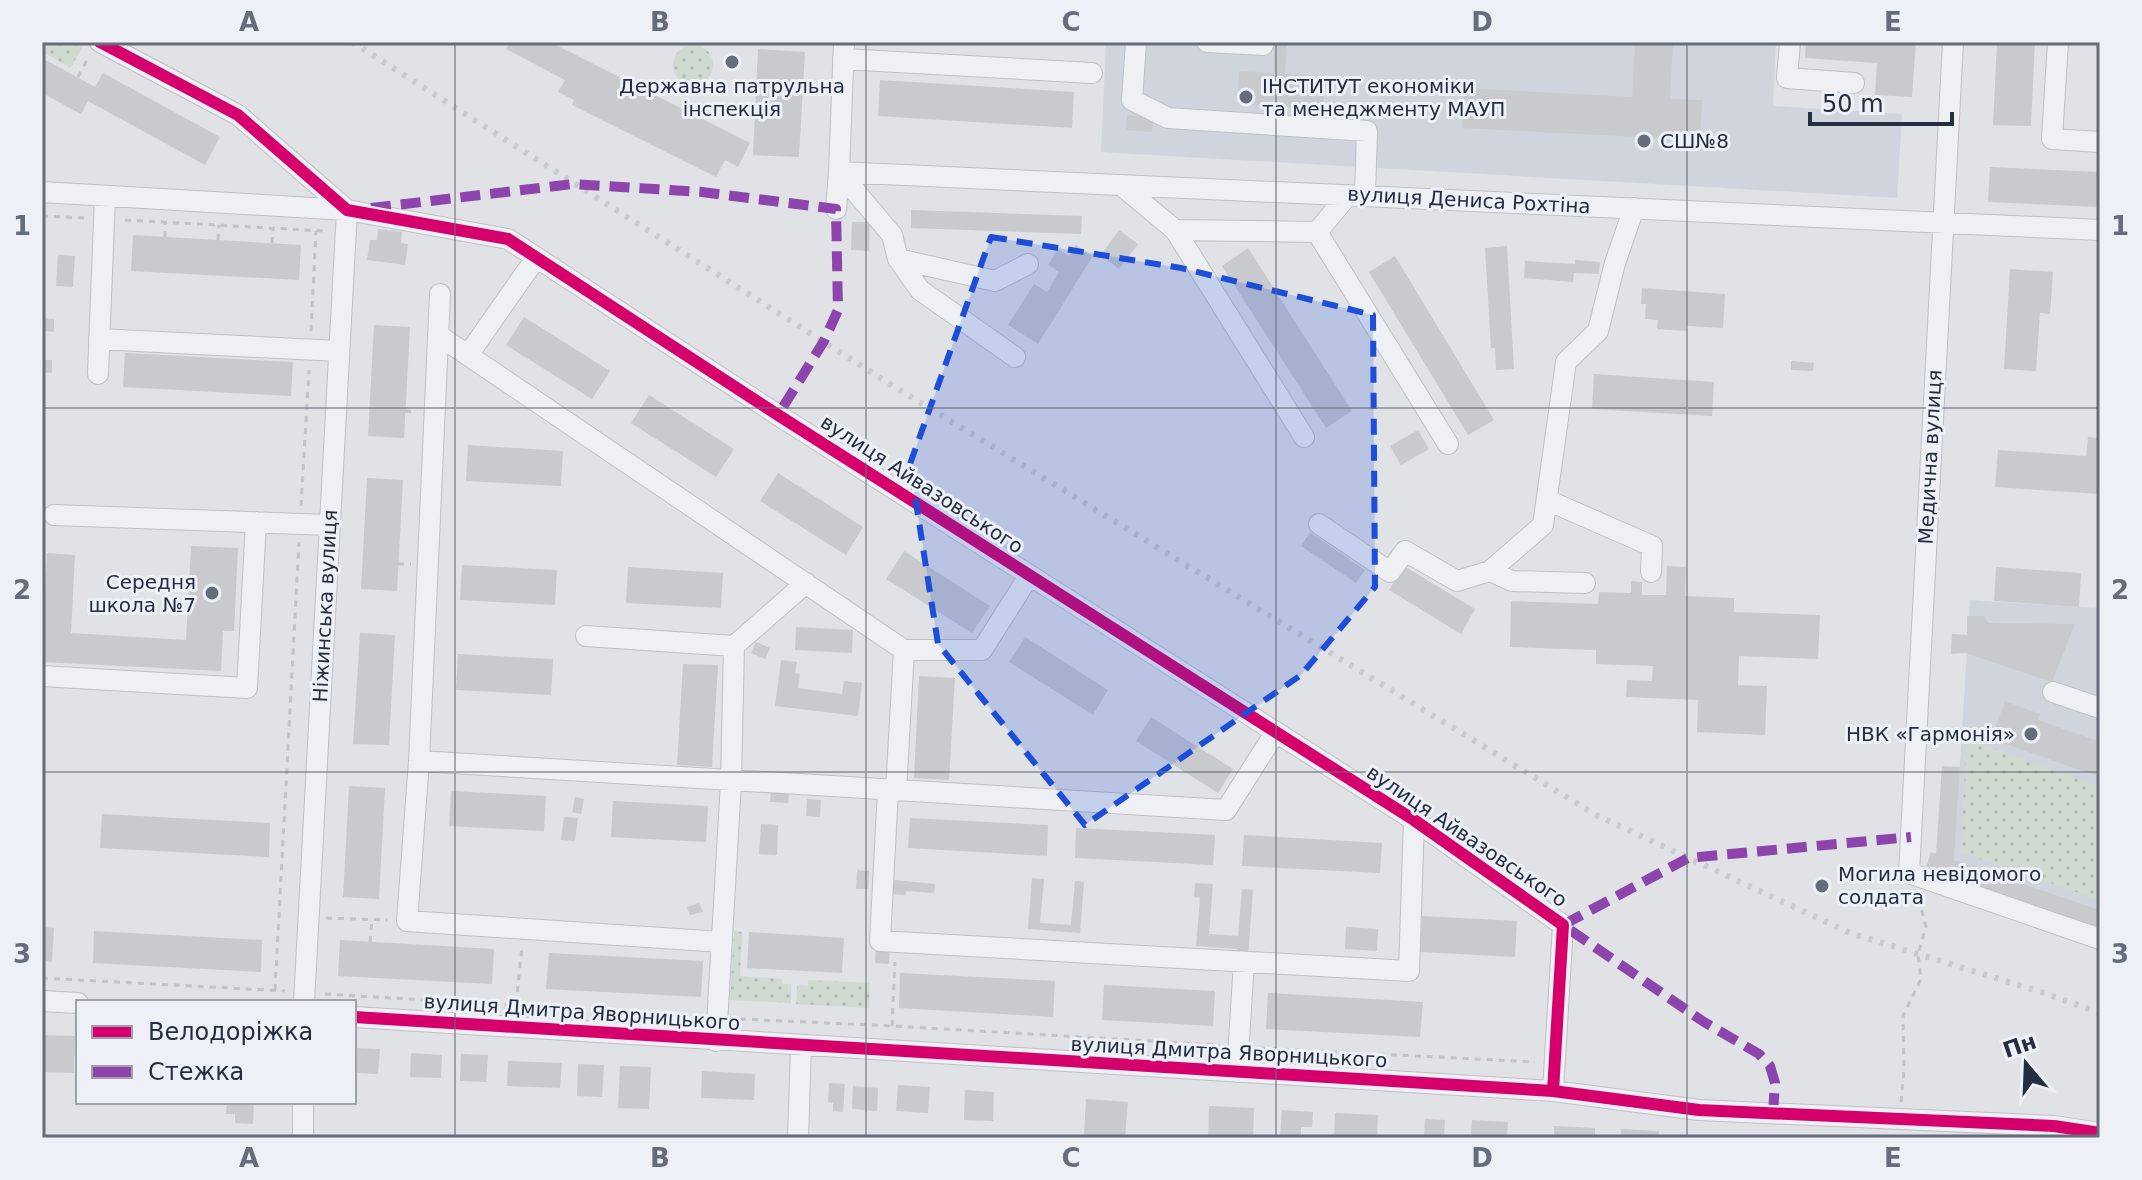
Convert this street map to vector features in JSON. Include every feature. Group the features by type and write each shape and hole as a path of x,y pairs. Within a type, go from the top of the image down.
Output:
{"street":[{"path":"1136,42 1132,100 1168,118 1367,131 1356,196 1317,232 1175,230"},
{"path":"1207,42 1263,45"},
{"path":"1790,42 1787,78 1854,83"},
{"name":"Медична вулиця","path":"1914,874 1942,222 1953,42"},
{"path":"2058,42 2052,139 2100,142"},
{"path":"95,48 238,115 347,210"},
{"path":"836,209 844,50 1092,73"},
{"path":"839,172 892,235 898,259 920,290 1015,357"},
{"name":"вулиця Дениса Рохтіна","path":"839,172 2100,230"},
{"path":"1121,185 1175,230 1304,437"},
{"name":"вулиця Айвазовського","path":"42,192 347,210 508,239 1029,576 1414,820 1563,925 1553,1091"},
{"path":"98,374 105,196"},
{"path":"1319,524 1390,572 1405,551 1457,581 1490,571 1543,525 1566,362 1598,331 1615,263 1634,208"},
{"name":"Ніжинська вулиця","path":"304,997 347,210"},
{"path":"1317,232 1448,444"},
{"path":"468,355 536,258"},
{"path":"898,259 995,281 1028,264"},
{"path":"440,294 419,761 407,921 722,942"},
{"path":"438,335 904,650 982,650 1029,576"},
{"path":"99,339 338,351"},
{"path":"1547,500 1652,546 1651,572"},
{"path":"54,515 329,525"},
{"path":"42,676 247,688 256,522"},
{"path":"1490,571 1512,581 1585,583"},
{"path":"586,636 734,646 806,583"},
{"path":"716,1041 731,782 734,646"},
{"path":"904,650 880,941 1409,971 1414,820"},
{"path":"2053,692 2100,708"},
{"path":"419,761 1226,810 1275,733"},
{"path":"1914,874 2100,939"},
{"path":"1237,1072 1244,962"},
{"path":"42,1001 76,1003"},
{"name":"вулиця Дмитра Яворницького","path":"356,1017 1553,1091 1699,1110 1899,1128 2054,1126 2100,1133"},
{"path":"798,1138 801,1046"},
{"path":"303,1104 303,1138"}],"path":[{"path":"78,77 95,48"},
{"path":"42,216 345,232"},
{"path":"165,222 165,237"},
{"path":"218,240 219,225"},
{"path":"272,243 273,228"},
{"path":"275,991 316,231"},
{"path":"1899,1128 1904,1071 1903,1016 1921,979 1918,954 1926,927 1914,874"},
{"path":"308,917 407,921"},
{"path":"370,942 372,920"},
{"path":"514,1027 523,929"},
{"path":"890,1052 896,942"},
{"path":"42,978 275,991 304,997 578,1009"},
{"path":"717,1018 1555,1063"}],"highlighted area":[{"path":"991,237 1181,268 1373,315 1375,587 1301,675 1085,825 938,644 910,464"}],"shaded area":[{"path":"50,42 77,42 83,45 71,68 44,53"},
{"name":"СШ№8","path":"1106,42 1776,42 1773,106 1902,114 1897,198 1101,152"},
{"path":"693,45 707,51 713,65 707,79 693,85 679,79 673,65 679,51"},
{"name":"НВК «Гармонія»","path":"1970,600 2094,608 2100,605 2100,910 1954,860"},
{"path":"1967,739 2100,787 2100,900 1960,852"},
{"path":"734,931 742,932 740,976 781,979 783,984 791,984 791,1003 730,1000"},
{"path":"808,980 870,983 869,1008 796,1004 797,985 808,986"}],"building":[{"path":"511,42 550,42 750,143 738,167 725,160 716,177 572,105 574,100 558,92 565,80 506,49"},
{"path":"1274,42 1287,42 1285,74 1325,76 1323,109 1237,104 1239,71 1273,73"},
{"path":"1635,42 1673,42 1670,99 1702,100 1700,140 1462,128 1464,88 1632,97"},
{"path":"1806,42 1916,42 1912,97 1875,95 1877,63 1805,58"},
{"path":"1997,42 2035,42 2031,126 1993,125"},
{"path":"758,49 805,52 799,157 753,155"},
{"path":"42,58 95,87 103,73 220,137 205,165 88,101 81,114 42,93"},
{"path":"880,80 1074,92 1072,128 878,116"},
{"path":"1127,115 1154,117 1152,132 1126,130"},
{"path":"1990,167 2100,172 2099,207 1988,202"},
{"path":"911,210 1082,216 1081,234 911,228"},
{"path":"852,222 870,222 869,251 851,250"},
{"path":"378,229 402,232 401,243 408,244 405,265 367,260 370,240 377,240"},
{"path":"1119,230 1138,244 1119,269 1101,255"},
{"path":"133,235 301,245 299,280 131,271"},
{"path":"1076,245 1093,256 1038,344 1008,325 1034,284 1047,292 1059,272 1048,265 1058,249 1069,256"},
{"path":"1507,246 1514,369 1496,370 1495,348 1491,348 1485,248"},
{"path":"1248,248 1352,411 1326,428 1222,266"},
{"path":"58,255 75,256 73,287 56,286"},
{"path":"1395,256 1494,420 1468,435 1369,272"},
{"path":"1575,260 1600,262 1599,274 1574,273 1573,282 1524,278 1525,261 1575,264"},
{"path":"2010,269 2053,272 2050,314 2040,313 2036,371 2004,369"},
{"path":"1642,288 1725,294 1723,328 1687,326 1687,331 1657,329 1658,320 1645,319 1646,304 1641,304"},
{"path":"524,317 610,371 592,399 506,345"},
{"path":"45,318 54,319 54,332 44,331"},
{"path":"374,325 410,327 404,438 368,436"},
{"path":"125,353 293,362 291,396 123,387"},
{"path":"43,360 52,360 52,373 42,372"},
{"path":"1791,361 1814,363 1813,371 1791,370"},
{"path":"1594,374 1714,382 1712,416 1592,409"},
{"path":"649,395 734,449 716,477 631,423"},
{"path":"1418,430 1429,449 1401,465 1390,446"},
{"path":"2088,437 2100,438 2100,494 1995,487 1998,450 2086,456"},
{"path":"468,445 563,451 561,486 466,481"},
{"path":"778,473 863,527 846,555 760,501"},
{"path":"367,478 403,480 397,591 361,589"},
{"path":"1310,532 1365,570 1356,583 1301,546"},
{"name":"Середня школа №7","path":"191,546 238,548 234,631 223,631 221,671 42,662 47,553 75,555 71,633 186,640"},
{"path":"904,551 990,606 972,633 886,579"},
{"path":"462,565 557,570 555,605 460,600"},
{"path":"1404,566 1475,609 1461,634 1389,590"},
{"path":"1667,566 1686,567 1685,596 1734,598 1734,612 1820,615 1818,659 1739,656 1738,685 1767,686 1765,735 1697,732 1698,700 1626,697 1627,680 1652,681 1653,666 1596,664 1596,650 1510,647 1511,601 1598,604 1599,592 1631,593 1631,581 1642,582 1642,595 1666,595"},
{"path":"628,567 723,573 721,608 626,603"},
{"path":"1996,567 2081,573 2079,607 1994,601"},
{"path":"1967,616 1983,616 1989,623 2075,624 2052,682 1966,653 1951,654 1952,634 1967,635"},
{"path":"796,627 853,630 852,653 795,650"},
{"path":"360,633 395,635 389,745 353,744"},
{"path":"1025,637 1108,690 1093,715 1009,662"},
{"path":"756,642 770,648 765,659 751,653"},
{"path":"458,654 553,659 551,695 456,690"},
{"path":"781,660 797,662 795,673 800,674 798,688 842,694 844,681 862,683 858,716 775,706"},
{"path":"683,664 718,665 712,767 677,765"},
{"path":"919,676 955,678 949,780 914,778"},
{"path":"2005,701 2040,714 2038,720 2095,740 2100,727 2100,777 1991,739"},
{"path":"1151,717 1233,769 1218,793 1136,741"},
{"path":"1942,766 1960,767 1954,860 2100,910 2100,930 1925,870 1931,852 1936,854"},
{"path":"349,786 385,788 379,899 343,897"},
{"path":"451,791 546,796 544,831 449,826"},
{"path":"771,791 789,792 788,803 770,802"},
{"path":"575,797 584,799 581,814 572,812"},
{"path":"807,799 821,800 820,817 806,816"},
{"path":"613,801 708,806 706,842 611,837"},
{"path":"102,814 270,823 269,857 100,848"},
{"path":"564,817 578,818 575,841 561,840"},
{"path":"910,818 1048,825 1047,856 908,848"},
{"path":"761,824 778,825 777,855 759,854"},
{"path":"1076,828 1215,835 1213,865 1075,858"},
{"path":"1244,835 1382,843 1380,873 1242,866"},
{"path":"857,870 869,871 868,889 856,889"},
{"path":"1032,878 1044,879 1040,923 1071,925 1075,881 1084,882 1080,933 1028,929"},
{"path":"893,880 935,884 934,893 906,891 906,895 891,894"},
{"path":"1195,883 1213,884 1209,934 1238,936 1242,889 1253,890 1248,956 1236,955 1237,949 1196,946 1200,898 1194,897"},
{"path":"699,903 703,912 690,915 687,907"},
{"path":"1422,916 1517,921 1515,957 1420,952"},
{"path":"42,927 54,928 52,962 42,961"},
{"path":"1346,927 1378,929 1377,951 1345,949"},
{"path":"94,931 262,940 261,972 93,963"},
{"path":"749,932 844,938 842,973 747,968"},
{"path":"340,940 494,949 492,984 338,976"},
{"path":"876,945 890,945 889,964 875,963"},
{"path":"549,953 703,961 701,997 546,989"},
{"path":"900,973 1055,981 1053,1017 899,1008"},
{"path":"1104,985 1215,991 1213,1026 1102,1020"},
{"path":"1268,993 1423,1002 1420,1037 1266,1029"},
{"path":"42,1035 75,1036 74,1073 42,1072"},
{"path":"356,1048 380,1049 378,1074 356,1073"},
{"path":"411,1053 442,1055 441,1078 410,1077"},
{"path":"461,1054 488,1055 486,1082 460,1081"},
{"path":"508,1061 562,1063 560,1088 507,1086"},
{"path":"578,1064 604,1065 602,1097 577,1096"},
{"path":"620,1066 651,1067 649,1109 618,1108"},
{"path":"702,1071 755,1074 754,1100 701,1098"},
{"path":"829,1083 845,1084 843,1112 833,1111 833,1103 828,1102"},
{"path":"898,1085 930,1087 928,1113 896,1111"},
{"path":"853,1086 878,1088 877,1111 852,1109"},
{"path":"965,1090 994,1092 993,1121 964,1120"},
{"path":"1086,1099 1128,1102 1125,1137 1084,1135"},
{"path":"227,1104 254,1104 253,1124 235,1123 235,1114 226,1114"},
{"path":"1209,1106 1254,1108 1253,1138 1208,1138"},
{"path":"1282,1110 1313,1112 1312,1127 1301,1127 1301,1138 1280,1138"},
{"path":"1335,1113 1378,1115 1377,1138 1334,1137"},
{"path":"1425,1119 1445,1120 1444,1138 1424,1138"},
{"path":"1472,1120 1508,1122 1507,1138 1471,1138"},
{"path":"1554,1126 1595,1128 1595,1138 1554,1138"},
{"path":"1621,1129 1659,1131 1659,1138 1621,1138"}],"railway":[{"path":"352,42 893,386 1596,815 1850,933 2100,1013"}],"marked path":[{"path":"371,208 573,184 702,192 836,209 838,310 824,341 778,415"},
{"path":"1773,1113 1775,1083 1770,1066 1759,1054 1704,1022 1563,925 1688,858 1911,837"}],"cycle path":[{"path":"100,42 238,115 347,210 508,239 778,415 1414,820 1563,925 1553,1091"},
{"path":"356,1017 1553,1091 1699,1110 2054,1126 2100,1133"}],"place":[{"name":"Державна патрульна інспекція","path":"732,62"},
{"name":"ІНСТИТУТ економіки та менеджменту МАУП","path":"1246,97"},
{"name":"СШ№8","path":"1644,141"},
{"name":"Середня школа №7","path":"212,593"},
{"name":"НВК «Гармонія»","path":"2031,734"},
{"name":"Могила невідомого солдата","path":"1822,886"}]}
